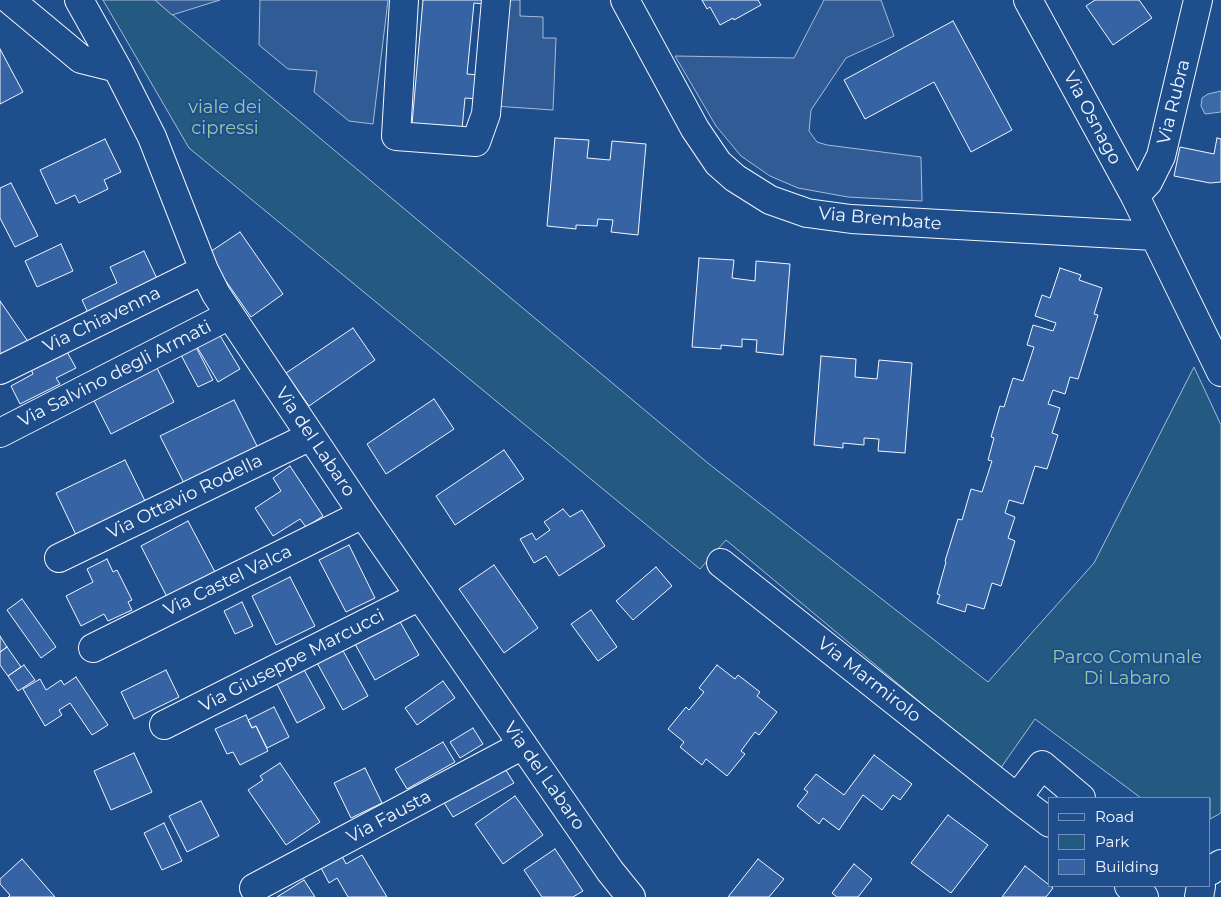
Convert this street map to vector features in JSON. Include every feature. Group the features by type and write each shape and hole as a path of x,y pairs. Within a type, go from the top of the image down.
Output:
{"street":[{"path":"10,0 81,59 117,68"},
{"name":"Via del Labaro","path":"79,0 152,136 204,270 230,316 363,514 523,746 610,871 631,897"},
{"path":"404,0 396,136 476,142 486,114 496,0"},
{"name":"Via Brembate","path":"625,0 695,129 718,163 734,178 770,200 807,213 851,220 1154,236"},
{"name":"Via Osnago","path":"1028,0 1135,196 1221,372"},
{"name":"Via Rubra","path":"1135,196 1145,188 1161,156 1198,0"},
{"name":"Via Chiavenna","path":"0,370 204,270"},
{"name":"Via Salvino degli Armati","path":"0,433 230,316"},
{"name":"Via Ottavio Rodella","path":"59,558 311,436"},
{"name":"Via Castel Valca","path":"93,648 363,514"},
{"name":"Via Marmirolo","path":"721,563 1048,822"},
{"name":"Via Giuseppe Marcucci","path":"164,725 420,596"},
{"name":"Via Fausta","path":"254,888 523,746"},
{"path":"1017,798 1042,765 1080,797"},
{"path":"1211,874 1221,864"},
{"path":"1130,887 1144,897"}],"green space":[{"name":"viale dei cipressi","path":"103,0 155,0 709,464 988,682 1094,563 1194,367 1221,425 1221,813 1211,818 1211,797 1140,797 1035,719 1000,769 726,540 700,569 189,148"}],"shaded area":[{"path":"155,0 220,0 172,15"},
{"path":"260,0 388,0 373,124 349,121 314,92 317,71 288,69 259,45"},
{"path":"502,0 520,0 520,16 543,17 543,38 556,38 553,110 494,106"},
{"path":"824,0 881,0 894,36 846,58 811,110 809,131 817,142 827,145 921,157 922,201 848,197 798,188 770,176 741,156 716,126 675,56 794,58"},
{"path":"1221,91 1221,112 1205,114 1201,106 1202,98 1208,94"}],"building":[{"path":"423,0 485,0 484,4 474,3 467,74 480,75 478,99 465,98 462,129 412,124"},
{"path":"702,0 758,0 761,5 734,20 733,18 720,25 710,7 707,9"},
{"path":"1095,0 1139,0 1152,18 1113,45 1086,6"},
{"path":"953,21 1012,130 971,152 934,82 865,119 844,80"},
{"path":"0,49 23,92 0,104"},
{"path":"555,138 589,140 587,158 610,160 612,141 646,144 638,235 611,232 613,220 598,219 597,226 576,225 576,229 547,226"},
{"path":"1217,138 1221,139 1221,182 1210,183 1174,176 1180,147 1214,154"},
{"path":"105,139 121,172 104,180 108,189 79,203 75,195 56,204 40,170"},
{"path":"11,183 38,236 15,247 0,218 0,188"},
{"path":"240,232 283,294 251,317 207,254"},
{"path":"61,244 73,271 37,287 25,261"},
{"path":"144,251 160,285 90,317 82,300 117,283 110,267"},
{"path":"699,258 734,260 732,278 755,281 756,261 790,264 783,355 756,352 757,340 742,339 742,347 721,345 721,349 692,347"},
{"path":"1060,268 1081,275 1079,280 1102,288 1094,314 1098,315 1078,379 1070,377 1065,394 1053,390 1048,404 1060,408 1052,433 1058,435 1047,469 1035,466 1023,504 1009,500 1005,513 1015,517 1008,538 1015,541 1001,586 992,583 984,609 967,604 965,612 937,603 940,595 937,594 945,561 958,519 962,520 971,489 982,492 992,461 988,460 994,438 991,437 1000,406 1004,407 1013,378 1023,381 1034,347 1027,345 1033,325 1053,331 1056,323 1035,316 1042,295 1050,298"},
{"path":"0,301 29,343 0,362"},
{"path":"353,328 375,360 309,406 286,373"},
{"path":"219,334 240,369 218,382 197,347"},
{"path":"196,347 213,380 198,387 181,355"},
{"path":"66,350 76,368 56,378 60,384 20,404 11,386 33,374 31,369"},
{"path":"821,356 856,359 855,377 877,379 879,360 912,363 905,453 878,451 879,439 864,438 864,445 843,443 843,448 814,445"},
{"path":"155,364 174,402 111,434 92,397"},
{"path":"434,399 454,429 386,474 367,444"},
{"path":"234,400 259,450 186,487 160,436"},
{"path":"504,450 524,479 455,525 436,496"},
{"path":"125,460 146,503 77,537 56,493"},
{"path":"290,466 323,516 306,527 300,519 273,536 255,508 281,491 273,478"},
{"path":"563,509 570,517 582,510 605,546 559,576 546,556 534,563 520,539 532,533 536,540 550,530 544,522"},
{"path":"188,521 215,572 167,597 141,546"},
{"path":"349,545 375,598 346,612 319,560"},
{"path":"107,559 113,572 117,570 132,600 128,602 132,610 108,621 104,614 81,626 66,596 93,582 87,569"},
{"path":"494,565 538,628 504,653 459,589"},
{"path":"656,567 672,586 633,620 616,601"},
{"path":"290,577 315,626 276,645 252,596"},
{"path":"22,599 56,647 41,658 7,610"},
{"path":"242,602 253,626 235,634 224,611"},
{"path":"591,610 617,647 598,661 571,624"},
{"path":"399,620 419,655 375,680 355,644"},
{"path":"0,636 7,647 0,652"},
{"path":"7,647 21,667 8,676 0,665 0,652"},
{"path":"341,647 368,696 343,710 316,661"},
{"path":"24,665 35,680 18,691 8,676"},
{"path":"717,665 735,679 738,675 760,692 757,696 777,712 759,735 755,732 741,751 745,754 727,776 706,759 702,765 680,747 684,742 668,729 686,707 689,710 704,692 699,688"},
{"path":"302,666 325,708 297,723 275,680"},
{"path":"166,670 179,697 134,719 121,692"},
{"path":"76,677 108,725 92,735 70,703 59,710 62,715 45,726 23,689 40,679 46,690 61,680 64,685"},
{"path":"443,681 455,698 417,725 405,708"},
{"path":"274,707 289,737 267,748 256,726 252,728 248,720"},
{"path":"246,715 252,728 256,726 268,751 240,765 233,752 227,754 215,729"},
{"path":"473,728 483,744 460,758 450,742"},
{"path":"443,742 455,762 407,789 395,769"},
{"path":"134,753 152,792 111,810 94,771"},
{"path":"874,755 912,784 900,800 893,795 882,810 863,795 839,830 823,818 819,824 797,806 808,792 804,789 816,774 844,795"},
{"path":"280,763 320,822 286,845 248,790 263,780 260,776"},
{"path":"504,767 514,783 453,817 443,801"},
{"path":"365,768 382,803 351,818 334,783"},
{"path":"515,796 543,835 503,864 475,824"},
{"path":"201,801 219,836 187,852 169,816"},
{"path":"948,815 988,845 951,893 911,863"},
{"path":"164,823 182,861 162,870 144,833"},
{"path":"555,849 583,891 573,897 542,897 524,870"},
{"path":"340,852 346,864 362,855 387,897 348,897 337,878 329,883 318,862"},
{"path":"22,859 55,897 8,897 10,895 0,884 0,879"},
{"path":"758,859 784,879 769,897 728,897"},
{"path":"854,864 872,879 858,897 837,897 832,893"},
{"path":"1025,866 1048,884 1048,887 1053,888 1046,897 1002,897"},
{"path":"304,880 315,897 277,897"}],"park label":[{"name":"Parco Comunale Di Labaro","path":"1127,668"}]}
